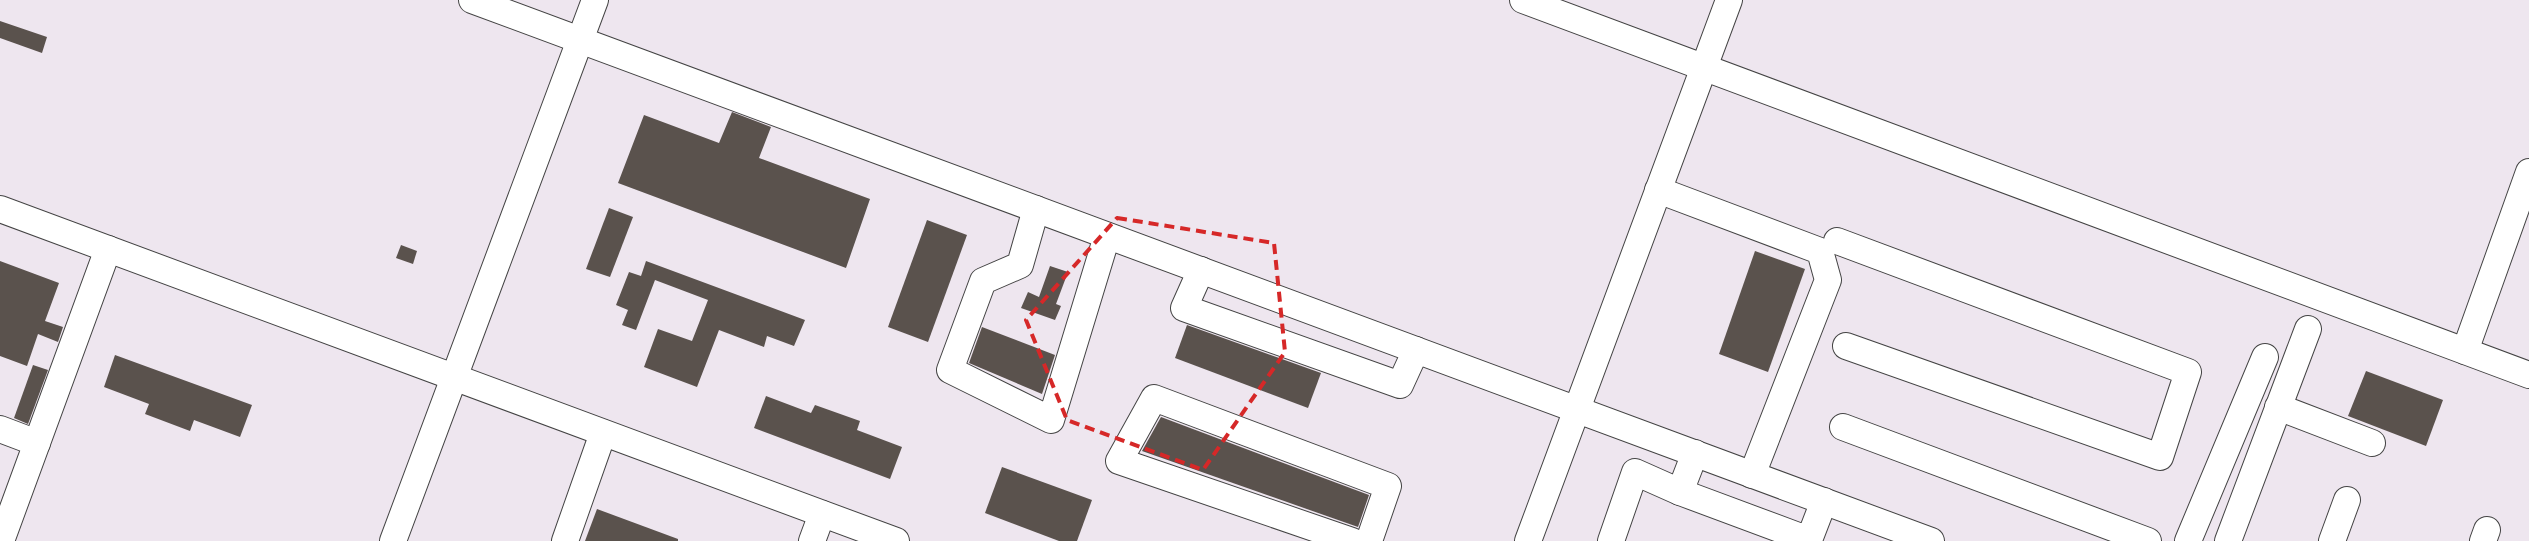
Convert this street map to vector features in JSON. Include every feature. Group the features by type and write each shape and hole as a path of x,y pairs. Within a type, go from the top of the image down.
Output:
{"lane":[{"path":"472,0 1824,501 1918,539"},
{"path":"393,541 595,0"},
{"path":"1523,0 2529,375"},
{"path":"1528,541 1728,0"},
{"path":"2465,351 2529,172"},
{"path":"1658,190 1820,250 1828,280 1752,475"},
{"path":"0,210 896,541"},
{"path":"1036,210 1020,265 983,281 950,370 1051,420 1107,236"},
{"path":"1837,241 2188,372 2160,458 1846,346"},
{"path":"1,541 108,250"},
{"path":"1200,270 1184,308 1400,385 1416,350"},
{"path":"2228,541 2308,329"},
{"path":"2188,541 2265,357"},
{"path":"1352,541 1119,461 1154,398 1388,486 1369,541"},
{"path":"2278,407 2372,443"},
{"path":"1843,427 2148,541"},
{"path":"0,430 37,443"},
{"path":"565,541 603,433"},
{"path":"1680,492 1695,454"},
{"path":"1611,541 1636,472 1680,492 1811,540 1824,501"},
{"path":"2332,541 2347,500"},
{"path":"812,541 822,514"}],"highlighted area":[{"path":"1117,218 1274,243 1285,352 1203,470 1067,420 1026,320"}],"shaded area":[{"path":"0,0 2529,0 2529,541 0,541"}],"building":[{"path":"0,21 47,37 42,53 0,38"},
{"path":"732,112 771,127 759,158 870,199 846,268 618,183 644,115 719,143"},
{"path":"609,208 633,217 610,277 586,269"},
{"path":"927,220 967,235 928,342 888,327"},
{"path":"401,245 417,251 413,264 396,258"},
{"path":"1755,251 1805,269 1768,372 1719,354"},
{"path":"0,261 59,283 45,321 63,327 58,342 38,334 27,366 0,356"},
{"path":"646,261 805,320 794,346 767,336 764,347 719,330 697,387 644,367 658,329 692,341 708,300 655,280 636,330 622,325 628,310 616,305 629,272 641,276"},
{"path":"1050,266 1068,272 1056,304 1061,306 1055,320 1021,308 1028,292 1039,297"},
{"path":"1187,325 1321,373 1308,408 1175,358"},
{"path":"982,327 1055,355 1042,394 969,363"},
{"path":"115,355 252,405 240,437 194,420 190,431 145,414 149,404 104,387"},
{"path":"33,365 48,370 28,424 14,418"},
{"path":"2366,371 2443,400 2426,446 2348,416"},
{"path":"766,396 811,413 815,405 860,421 857,430 902,447 890,479 754,428"},
{"path":"1161,417 1369,495 1358,527 1142,451"},
{"path":"1002,467 1092,500 1077,541 1059,541 985,513"},
{"path":"597,509 678,539 678,541 585,541"}]}
